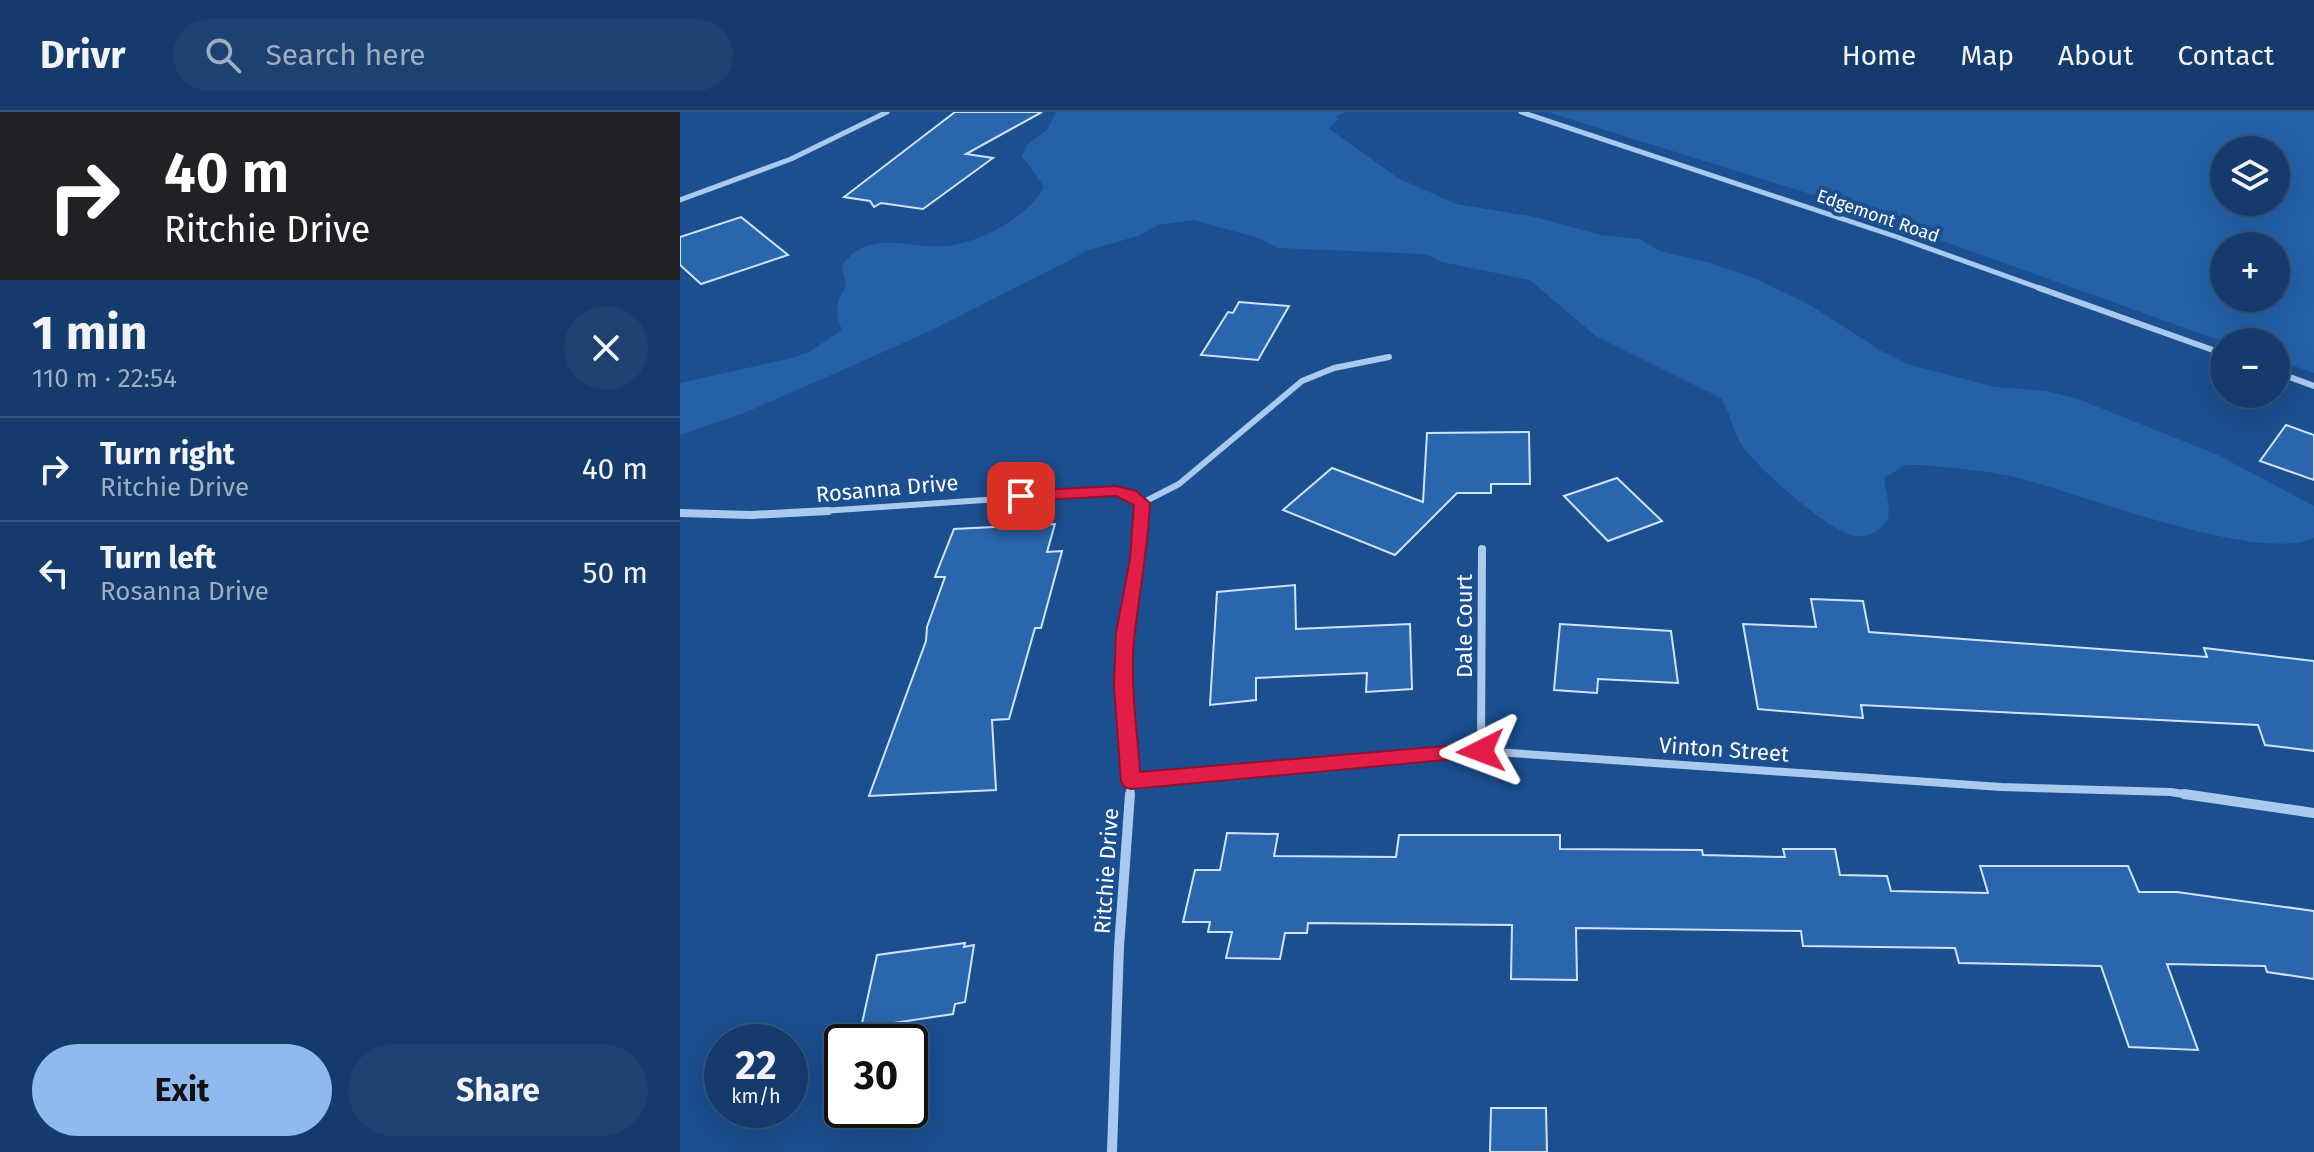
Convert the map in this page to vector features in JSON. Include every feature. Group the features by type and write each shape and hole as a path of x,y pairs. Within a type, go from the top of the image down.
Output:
{"street":[{"path":"680,200 779,164 887,112"},
{"name":"Edgemont Road","path":"1521,112 1897,237 2210,349"},
{"path":"1142,503 1179,484 1302,381 1321,370 1345,363 1389,357"},
{"path":"2290,377 2314,386"},
{"name":"Rosanna Drive","path":"680,513 806,513 1101,491 1130,494 1142,503"},
{"name":"Ritchie Drive","path":"1112,1152 1119,947 1131,781 1124,686 1125,633 1138,559 1142,503"},
{"name":"Dale Court","path":"1481,751 1482,549"},
{"name":"Vinton Street","path":"1131,781 1481,751 2001,787 2170,792 2314,813"}],"shaded area":[{"path":"1056,112 1347,112 1336,116 1338,120 1328,128 1398,178 1456,204 1536,217 1600,235 1640,239 1659,251 1711,263 1754,278 1810,305 1883,352 1910,365 1995,387 2046,391 2078,399 2218,455 2314,506 2314,538 2287,544 2212,535 2018,478 1921,465 1906,465 1884,478 1889,505 1887,520 1881,528 1871,534 1850,535 1811,511 1756,462 1739,440 1721,398 1597,337 1530,280 1442,262 1425,254 1277,248 1261,239 1194,220 1158,225 1138,236 1089,250 932,330 749,411 680,435 680,383 792,358 809,352 842,330 837,313 846,286 842,266 852,254 877,244 959,244 1001,227 1027,209 1044,187 1022,156 1027,145 1047,130"},
{"path":"1547,112 2314,112 2314,373 2290,365 2290,328 2210,328 2210,337 1820,197"}],"building":[{"path":"955,112 1042,112 966,154 993,158 923,209 881,203 874,207 870,201 844,197"},
{"path":"741,217 788,255 701,284 680,265 680,237"},
{"path":"1239,302 1289,306 1258,360 1201,355 1228,312 1233,313"},
{"path":"2286,425 2314,435 2314,480 2260,461"},
{"path":"1529,432 1530,484 1491,484 1491,493 1457,493 1395,555 1283,510 1332,468 1423,502 1427,433"},
{"path":"1617,478 1662,521 1608,541 1564,496"},
{"path":"1055,524 1047,552 1062,551 1041,628 1035,628 1009,719 992,720 996,790 869,796 926,641 927,627 945,577 935,577 954,529"},
{"path":"1295,585 1296,629 1410,624 1412,689 1366,692 1367,673 1256,678 1256,700 1210,705 1217,592"},
{"path":"1811,599 1863,601 1869,632 2207,657 2204,648 2314,661 2314,751 2265,745 2258,725 1861,705 1863,718 1758,709 1743,624 1816,627"},
{"path":"1560,624 1671,631 1678,683 1598,679 1597,693 1554,690"},
{"path":"1227,833 1278,834 1274,856 1396,857 1399,835 1560,835 1560,849 1702,850 1703,855 1785,857 1783,849 1835,849 1840,875 1887,876 1891,891 1988,893 1980,866 2128,866 2139,892 2177,892 2314,911 2314,979 2267,972 2265,966 2167,964 2198,1050 2129,1047 2101,966 1959,963 1955,948 1803,946 1801,931 1576,928 1577,980 1511,979 1512,925 1308,923 1307,933 1285,933 1280,959 1226,958 1232,932 1208,932 1210,922 1183,922 1195,870 1220,870"},
{"path":"965,943 964,947 974,945 965,1002 955,1004 953,1014 887,1024 862,1024 877,955"},
{"path":"1491,1108 1546,1108 1547,1152 1490,1152"}],"route":[{"path":"1021,496 1116,491 1130,494 1142,503 1138,559 1125,633 1124,686 1131,781 1404,755 1481,751"}]}
